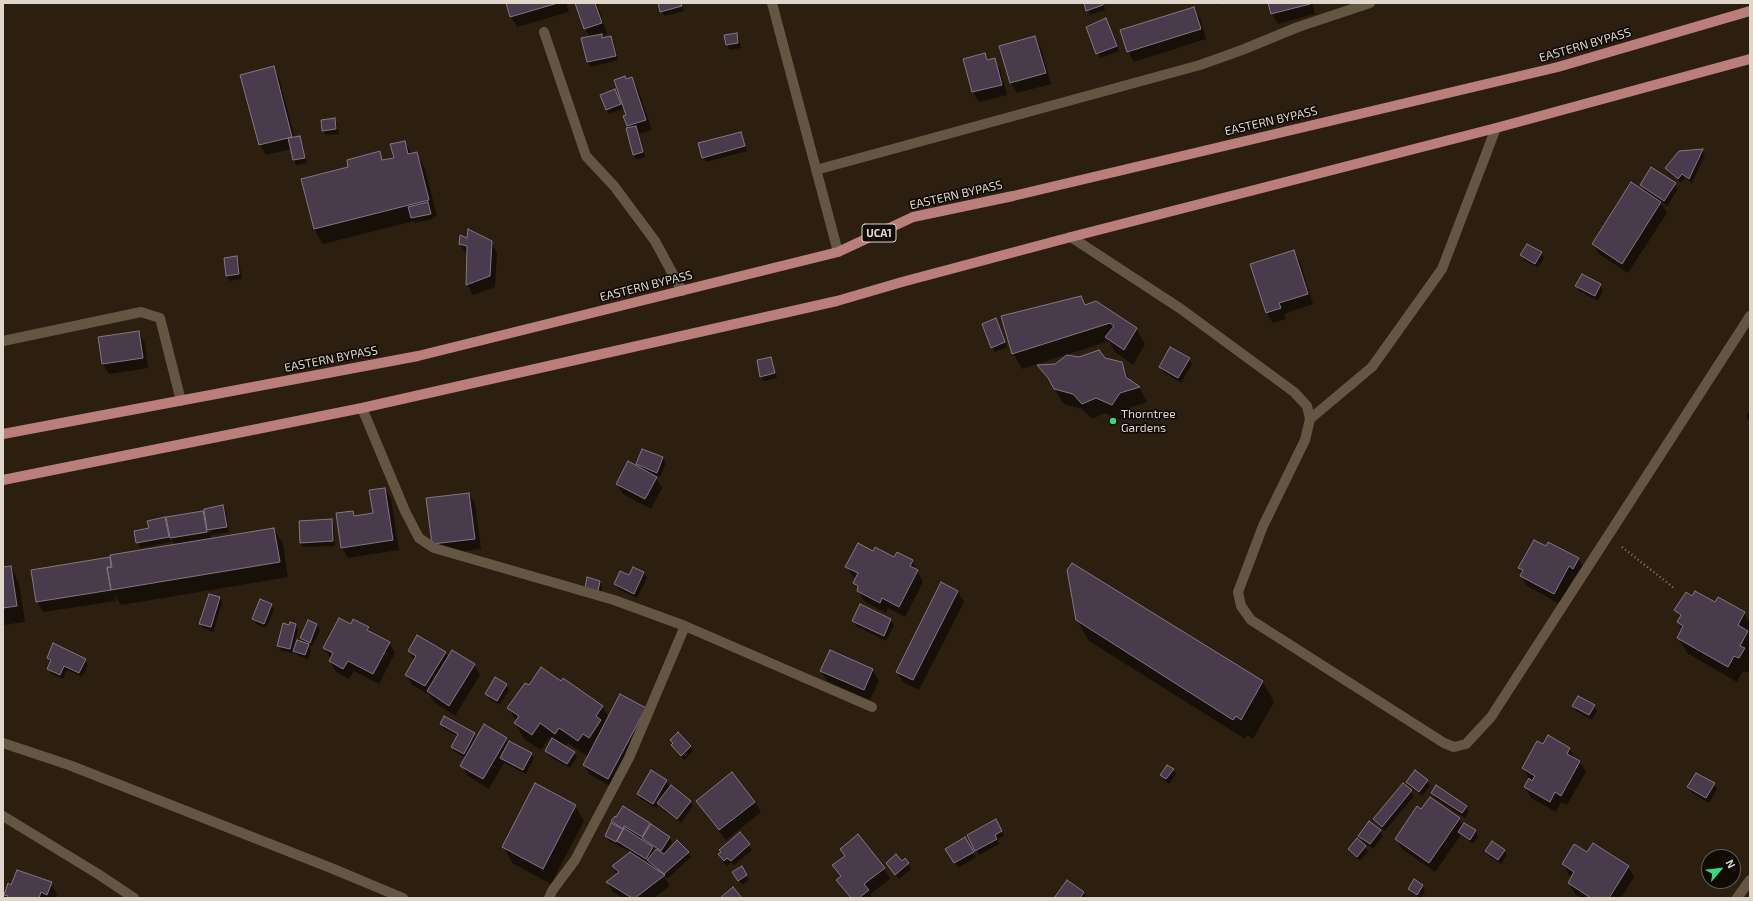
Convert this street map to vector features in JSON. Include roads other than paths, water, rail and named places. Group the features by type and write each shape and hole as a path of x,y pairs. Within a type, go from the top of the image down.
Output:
{"main road":[{"name":"EASTERN BYPASS","path":"3,434 418,356 838,252 913,217 1013,196 1558,66 1750,11"},
{"path":"3,480 362,408 837,301 1071,237 1496,128 1750,59"}],"street":[{"path":"772,3 838,252"},
{"path":"816,170 1200,65 1248,48 1298,27 1370,3"},
{"path":"544,32 586,156 614,186 655,241 682,290"},
{"path":"1310,419 1372,367 1442,269 1496,128"},
{"path":"1071,237 1181,309 1294,392 1307,406 1310,419 1305,440 1263,526 1238,592 1241,606 1251,620 1444,743 1454,747 1466,744 1492,717 1750,316"},
{"path":"3,341 141,312 160,318 180,401"},
{"path":"362,408 405,511 419,538 434,548 614,600 685,626 872,707"},
{"path":"549,898 552,891 575,860 629,758 685,626"},
{"path":"3,743 76,768 404,898"},
{"path":"3,816 98,874 134,898"},
{"path":"1737,898 1750,880"}],"place":[{"name":"Thorntree Gardens","path":"1113,421"}]}
